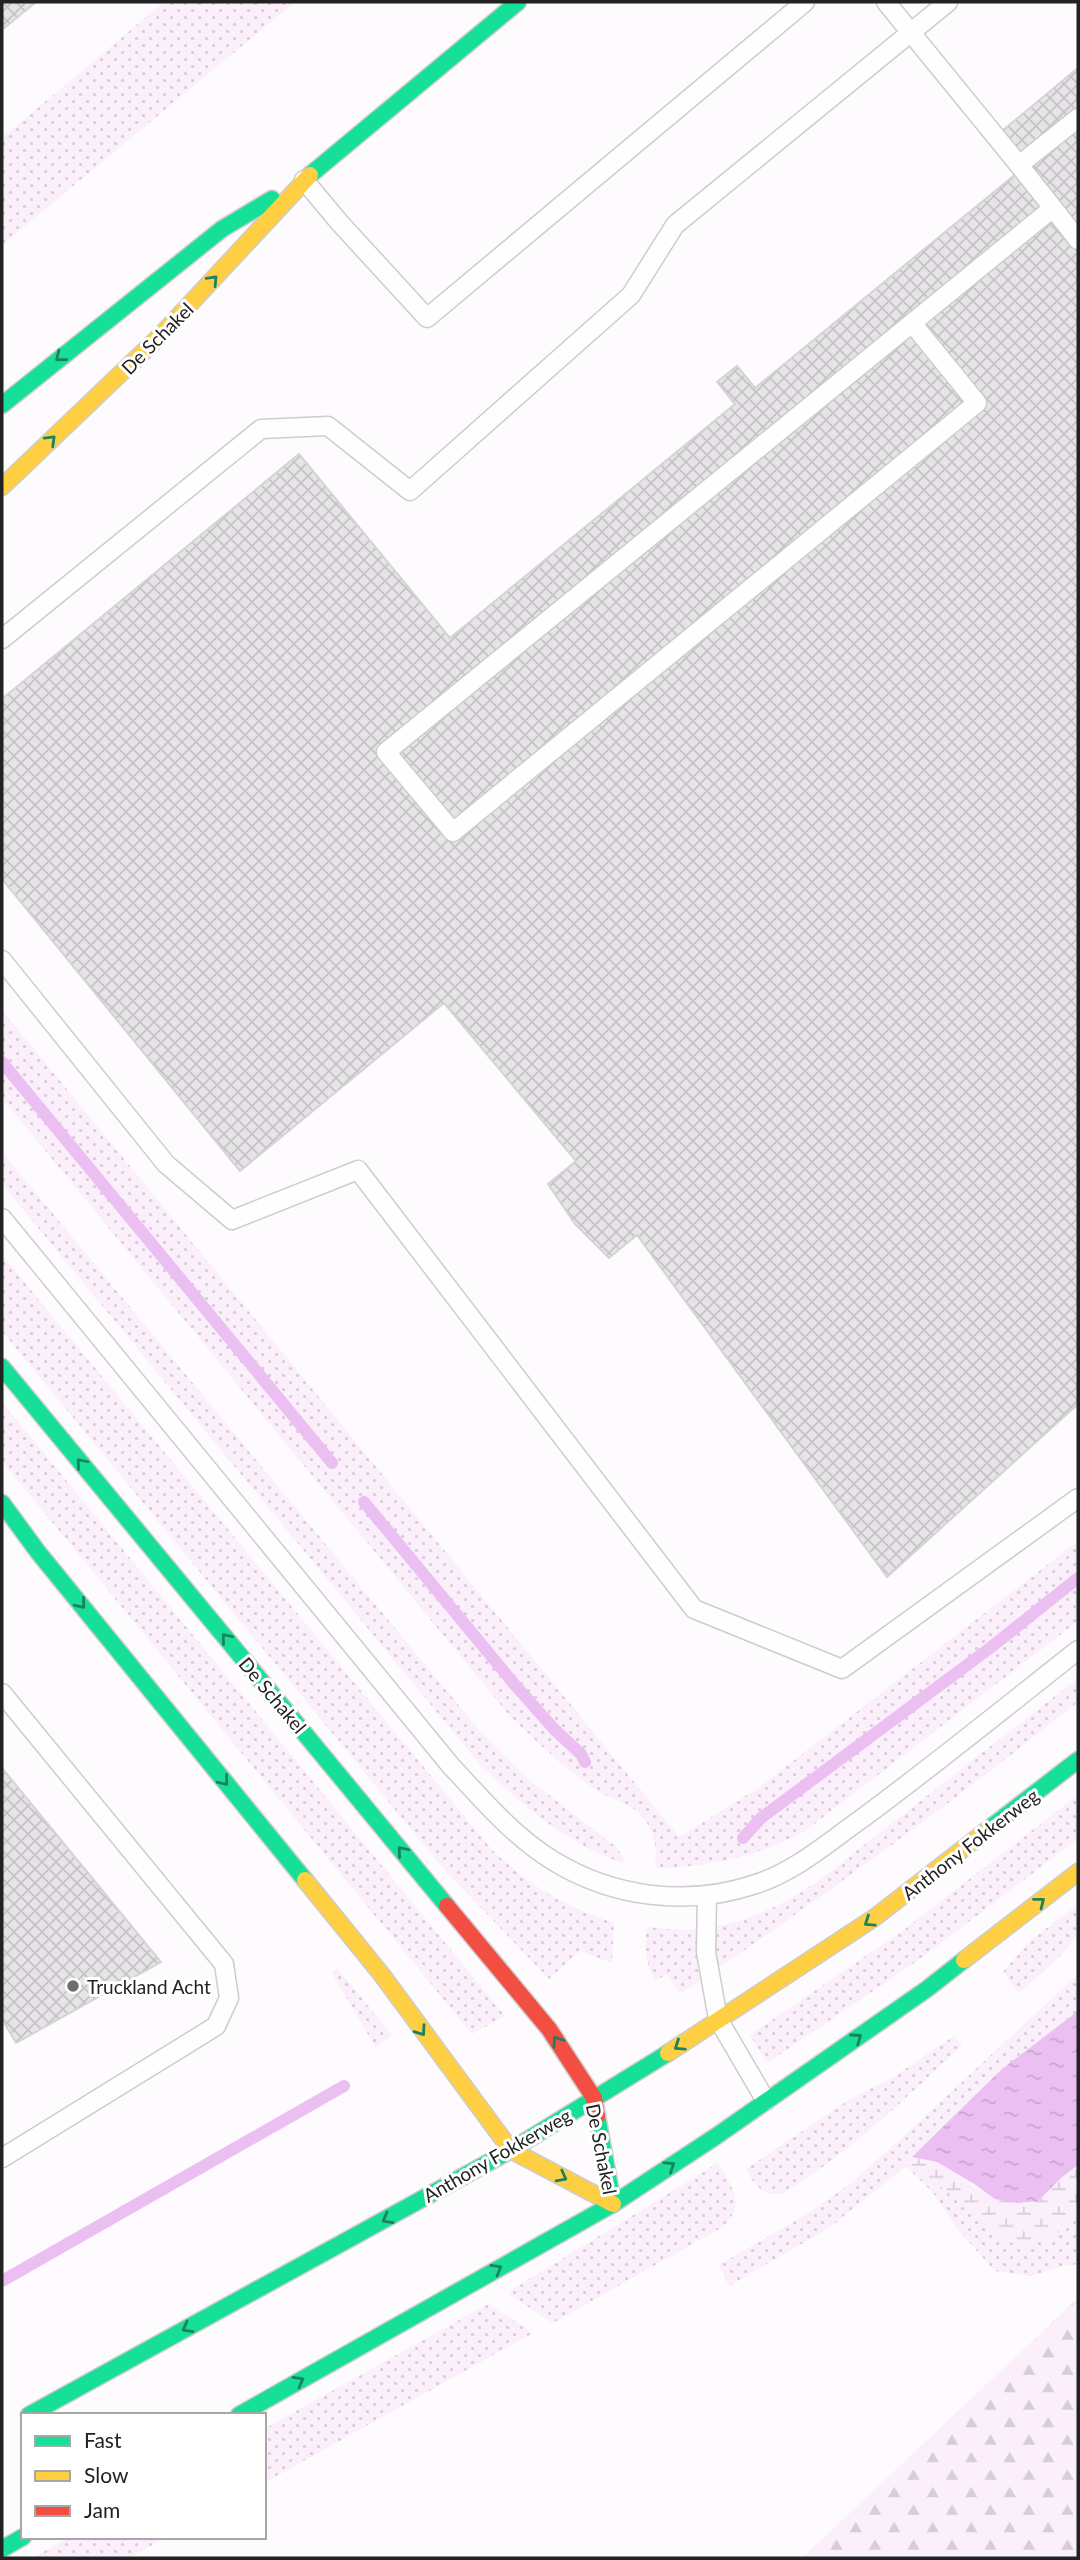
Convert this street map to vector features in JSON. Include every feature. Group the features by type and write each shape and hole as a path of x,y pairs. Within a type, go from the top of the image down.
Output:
{"street":[{"name":"De Schakel","path":"2,487 163,333 304,180 518,2"},
{"name":"De Schakel","path":"2,405 222,229 304,180"},
{"name":"De Schakel","path":"2,1367 540,2019 594,2098 612,2204"},
{"name":"De Schakel","path":"2,1503 38,1552 382,1975 511,2150 612,2204"},
{"name":"Anthony Fokkerweg","path":"33,2413 511,2150 874,1918 1078,1760"},
{"path":"243,2413 612,2204 927,1989 1078,1872"},
{"path":"2,2549 21,2538"}],"lane":[{"path":"304,180 427,318 805,2"},
{"path":"886,2 1078,240"},
{"path":"2,639 261,429 328,426 410,491 631,295 675,225 948,2"},
{"path":"1019,165 1078,118"},
{"path":"912,323 977,402 453,832 386,752 1053,208"},
{"path":"2,960 166,1164 232,1220 358,1170 694,1609 842,1669 1078,1498"},
{"path":"2,1218 451,1766 503,1821 550,1859 578,1875 634,1893 670,1897 707,1895 758,1884 784,1873 905,1786 1078,1650"},
{"path":"2,1693 224,1964 229,1998 216,2026 2,2158"},
{"path":"707,1895 706,1952 718,2019 766,2101"}],"green space":[{"path":"164,2 295,2 2,245 2,138"},
{"path":"2,1010 679,1837 757,1789 1078,1541 1078,1621 805,1831 769,1848 732,1859 655,1868 654,1838 639,1813 584,1782 509,1715 2,1098"},
{"path":"2,1152 479,1730 528,1779 615,1846 624,1863 584,1846 548,1823 482,1767 2,1184"},
{"path":"2,1255 492,1850 548,1894 614,1923 612,1963 580,1951 549,1979 443,1868 2,1331"},
{"path":"2,1402 505,2016 472,2034 2,1461"},
{"path":"1078,1678 1078,1702 981,1778 832,1888 680,1994 667,1974 655,1981 646,1954 647,1927 685,1930 708,1928 753,1916 794,1896 832,1871"},
{"path":"1078,1795 1078,1839 917,1961 767,2063 750,2035 901,1932"},
{"path":"1078,1904 1078,1935 1060,1956 1019,1994 1003,1972 1030,1941"},
{"path":"337,1968 392,2035 376,2048 332,1973"},
{"path":"1078,1974 1078,2011 1002,2069 905,2167 829,2228 729,2286 719,2265 804,2216 850,2184"},
{"path":"954,2036 962,2046 847,2149 781,2193 766,2192 754,2182 746,2169 852,2098 892,2078"},
{"path":"912,2157 937,2162 995,2199 1038,2201 1078,2165 1078,2218 1051,2238 1023,2247 997,2237 944,2189 905,2167"},
{"path":"718,2163 732,2187 736,2202 731,2217 724,2226 553,2323 510,2295 510,2291"},
{"path":"909,2169 944,2189 997,2237 1051,2238 1078,2218 1078,2264 1031,2276 995,2271 959,2231 934,2194"},
{"path":"1078,2298 1078,2558 802,2558"},
{"path":"488,2304 533,2333 266,2482 266,2428"},
{"path":"66,2539 163,2539 129,2558 32,2558"}],"water":[{"path":"1078,2011 1078,2165 1038,2201 1017,2203 995,2199 937,2162 912,2157 1002,2069"}],"building":[{"path":"2,2 36,2 2,30"},
{"path":"1078,68 1078,1404 887,1577 637,1235 609,1258 575,1224 548,1184 576,1161 444,1003 240,1171 2,879 2,699 299,454 450,638 735,404 717,382 737,366 755,388 1017,173 990,141"},
{"path":"2,1768 161,1962 16,2043 2,2019"}],"waterway":[{"path":"2,1062 332,1463"},
{"path":"364,1502 515,1685 555,1730 581,1754 585,1762"},
{"path":"743,1838 761,1818 990,1648 1078,1578"},
{"path":"2,2281 344,2086"}],"traffic: fast":[{"path":"310,175 518,2"},
{"path":"2,405 222,229 272,199"},
{"path":"2,1367 447,1906"},
{"path":"2,1503 38,1552 305,1880"},
{"path":"986,1831 1078,1760"},
{"path":"243,2413 613,2204 715,2137 927,1989 964,1960"},
{"path":"33,2413 511,2150 668,2053"},
{"path":"597,2116 613,2204"},
{"path":"2,2549 21,2538"}],"traffic: slow":[{"path":"2,487 163,333 310,175"},
{"path":"668,2053 874,1918 986,1831"},
{"path":"964,1960 1078,1872"},
{"path":"305,1880 382,1975 511,2150 613,2204"}],"traffic: jam":[{"path":"447,1906 549,2029 594,2098 597,2116"}],"place":[{"name":"Truckland Acht","path":"73,1986"}]}
